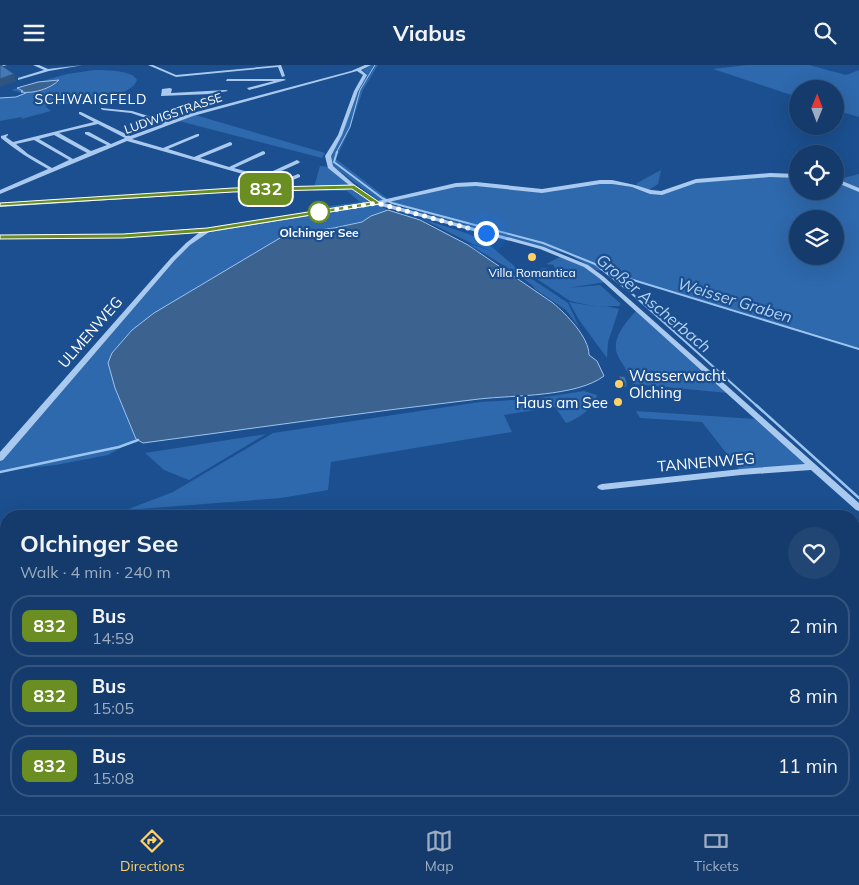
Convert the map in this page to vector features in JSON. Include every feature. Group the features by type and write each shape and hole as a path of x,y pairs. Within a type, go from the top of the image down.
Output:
{"street":[{"path":"0,66 5,65"},
{"path":"36,65 48,70"},
{"path":"68,65 73,67"},
{"path":"19,79 48,70 80,65"},
{"path":"150,65 172,75 227,71 254,65"},
{"path":"222,65 227,71 226,91 230,96 240,101"},
{"path":"248,66 279,65 284,80 249,89"},
{"path":"358,70 369,65"},
{"path":"248,66 249,89"},
{"path":"358,70 365,74 328,159 330,167 354,187 383,201 542,248 586,267 601,277 859,508"},
{"name":"LUDWIGSTRASSE","path":"0,192 72,160 168,124 240,101 358,70"},
{"path":"23,71 34,74"},
{"path":"227,80 282,77"},
{"path":"249,89 258,95"},
{"path":"170,95 226,91"},
{"path":"103,109 132,112 168,124"},
{"path":"81,113 128,139 262,178 270,182 266,189"},
{"path":"11,144 98,122"},
{"path":"55,133 91,153"},
{"path":"87,133 110,145"},
{"path":"6,135 3,137 11,144 50,169"},
{"path":"162,150 197,135"},
{"path":"34,139 72,160"},
{"path":"194,159 230,144"},
{"path":"228,169 263,153"},
{"path":"262,178 296,162"},
{"path":"0,237 123,236 207,230 383,201 464,184 542,191 600,182 612,182 650,192 662,193 684,183 696,181 770,175 789,176"},
{"path":"279,189 281,183 298,176"},
{"path":"844,184 859,190"},
{"path":"0,205 266,189 354,187"},
{"name":"ULMENWEG","path":"0,458 173,259 188,244 207,230"},
{"name":"TANNENWEG","path":"602,487 741,472 813,467"}],"shaded area":[{"path":"371,65 378,65 363,90 349,131 336,159 388,199 379,201 333,166 329,158 367,74 362,70"},
{"path":"747,65 809,65 846,75 859,70 859,117 844,113 844,80 789,80 789,94 713,69"},
{"path":"94,70 124,72 137,80 132,87 110,97 45,106 51,111 21,119 22,117 0,121 0,98 15,97 24,93 11,90 67,74"},
{"path":"59,80 51,86 36,91 21,92 23,91 17,88 38,82"},
{"path":"195,115 325,153 322,158 179,121"},
{"path":"320,166 330,167 380,206 388,210 371,216 362,222 285,235 132,330 112,353 115,388 136,439 108,455 56,465 0,471 0,458 173,259 207,230 315,212 316,208 360,202 347,191 313,191"},
{"path":"661,170 658,184 647,191 655,193 677,186 729,177 789,176 789,200 844,200 844,178 859,174 859,349 604,271 597,264 603,271 596,270 568,254 385,202 464,184 542,191 601,182 637,188 637,183"},
{"name":"Olchinger See","path":"388,210 420,220 468,245 553,303 581,334 588,348 589,355 597,361 604,376 578,388 544,394 437,404 143,443 136,439 115,388 108,363 112,353 132,330 154,313 285,235 362,222 371,216"},
{"path":"420,218 466,233 486,242 520,271 568,303 579,327 566,310 535,289 519,275 469,244 495,252 473,244"},
{"path":"560,257 586,266 606,282 567,288 600,285 621,304 619,306 606,306 619,309 608,342 607,358 579,320 569,302 598,307 570,301 534,277 534,271 544,268 555,270 554,265 546,264"},
{"path":"636,311 728,393 633,384 618,356 616,344 620,332"},
{"path":"584,391 597,395 596,400 585,412 566,423 555,407 504,415 512,432 331,462 328,490 281,498 126,510 173,492 273,433 480,402 531,399"},
{"path":"636,411 755,419 808,466 741,472 702,422 640,418"},
{"path":"266,434 189,480 164,470 145,453"}],"building":[{"path":"1,65 14,74 0,79"},
{"path":"619,376 625,377 627,384 621,384"}],"waterway":[{"path":"336,153 350,127 360,90 375,65"},
{"path":"0,98 16,97 26,93"},
{"name":"Großer Ascherbach","path":"337,152 334,162 382,198 392,203 543,243 595,264 629,291 757,406"},
{"name":"Weisser Graben","path":"607,272 859,349"},
{"name":"Großer Ascherbach","path":"756,405 859,498"},
{"path":"0,472 119,447 138,440"}],"bus line":[{"name":"832","path":"0,205 233,190 354,187 377,203 207,230 123,236 0,237"}],"place":[{"name":"Olchinger See","path":"319,212"},
{"name":"Villa Romantica","path":"532,257"},
{"name":"Wasserwacht Olching","path":"619,384"},
{"name":"Haus am See","path":"618,402"}],"district":[{"name":"SCHWAIGFELD","path":"91,99"}],"route":[{"path":"319,212 377,203 486,233"}]}
